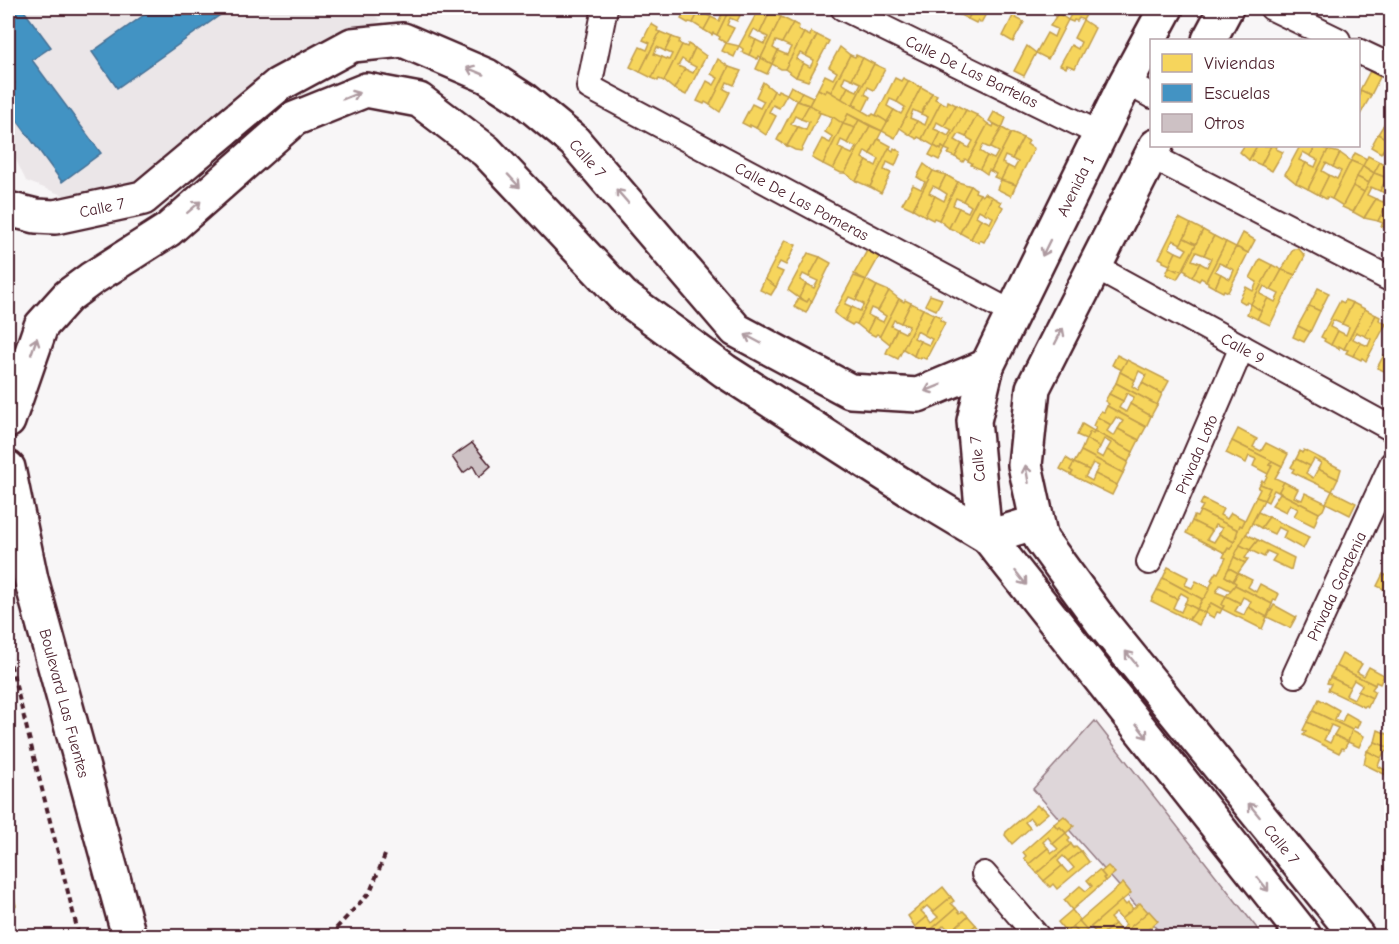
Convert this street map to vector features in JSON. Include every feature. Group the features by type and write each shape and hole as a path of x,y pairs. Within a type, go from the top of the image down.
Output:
{"main road":[{"name":"Avenida 1","path":"1156,39 1166,8"},
{"path":"1210,39 1226,8"},
{"name":"Calle 7","path":"8,209 36,216 56,217 143,198 278,85 352,45 403,40 487,76 524,100 574,141 736,330 850,392 918,395 987,366"},
{"name":"Avenida 1","path":"987,366 1100,134 1139,89 1150,56"},
{"name":"Calle 7","path":"8,421 41,326 68,296 168,230 294,119 366,90 419,100 486,151 623,296 725,371 913,492 988,537 1304,936"},
{"path":"1095,267 1154,151"},
{"name":"Calle 7","path":"1095,267 1033,388 1025,465 1041,539 1101,621 1357,936"},
{"name":"Calle 7","path":"987,366 974,421 983,518 988,537"},
{"name":"Boulevard Las Fuentes","path":"8,468 31,579 129,936"},
{"path":"988,537 1037,522"}],"street":[{"name":"Calle De Las Pomeras","path":"605,8 590,87 1014,314"},
{"name":"Calle De Las Bartelas","path":"843,8 1100,134"},
{"path":"1272,8 1336,39"},
{"path":"1360,51 1392,67"},
{"path":"1154,151 1392,280"},
{"path":"143,198 168,230"},
{"name":"Calle 9","path":"1095,267 1392,429"},
{"name":"Privada Loto","path":"1149,562 1242,347"},
{"name":"Privada Gardenia","path":"1295,675 1392,464"},
{"path":"984,874 1036,936"}],"path":[{"path":"8,654 79,936"},
{"path":"329,936 370,892 385,855"}],"shaded area":[{"path":"8,8 368,8 381,21 299,52 161,168 83,203 26,181 8,143"},
{"path":"1095,721 1263,936 1163,936 1033,789"}],"building: Viviendas":[{"path":"687,8 701,8 693,23 681,19"},
{"path":"701,8 708,8 705,14 711,17 704,30 693,23"},
{"path":"716,8 730,8 717,35 713,33 712,35 704,30 711,17 719,21 722,14 715,10"},
{"path":"730,8 744,8 737,21 730,18 727,25 734,28 726,43 717,35"},
{"path":"959,8 974,8 968,19 956,13"},
{"path":"974,8 989,8 981,23 978,20 976,23 968,19"},
{"path":"1017,8 1031,8 1027,15 1020,11 1016,18 1024,22 1013,42 1003,36"},
{"path":"759,9 770,12 760,33 754,29 750,37 756,40 749,55 742,52 743,49 739,46"},
{"path":"1074,9 1086,15 1083,20 1079,18 1073,22 1068,20"},
{"path":"770,12 781,17 761,58 759,56 757,59 749,55 756,40 764,44 768,37 760,33"},
{"path":"1058,13 1068,20 1048,59 1036,53 1047,33 1054,37 1057,29 1050,26"},
{"path":"781,17 793,23 782,43 776,41 773,48 778,51 772,64 761,58"},
{"path":"1083,20 1095,28 1075,68 1067,65 1066,68 1060,65 1071,45 1078,49 1081,42 1074,38"},
{"path":"793,23 799,26 798,30 804,33 785,69 781,69 772,64 778,51 787,55 791,47 782,43"},
{"path":"651,24 660,32 640,72 630,67 640,47 647,50 650,43 643,40"},
{"path":"660,32 672,37 665,51 657,47 654,54 662,57 652,78 640,72"},
{"path":"811,32 817,35 806,56 800,53 796,59 803,63 796,77 785,69 804,33 810,36"},
{"path":"817,35 829,41 808,81 796,77 803,63 810,67 814,60 806,56"},
{"path":"672,37 680,40 679,43 682,45 664,81 659,79 658,81 652,78 662,57 669,60 672,54 665,51"},
{"path":"726,43 739,46 734,57 722,51"},
{"path":"688,44 695,48 688,63 682,59 678,66 685,69 674,89 664,81 682,45 687,47"},
{"path":"1027,46 1036,53 1024,76 1014,71"},
{"path":"840,47 850,55 831,92 827,90 825,93 818,89 825,75 833,79 837,72 829,67"},
{"path":"695,48 706,56 686,95 674,89 685,69 693,73 696,67 688,63"},
{"path":"850,55 863,58 852,79 845,76 842,83 848,87 841,100 831,92"},
{"path":"761,58 772,64 767,74 756,69"},
{"path":"863,58 874,64 851,104 841,100 848,87 857,91 861,83 852,79"},
{"path":"718,59 729,67 710,105 705,102 704,104 697,101 707,81 714,85 718,78 711,74"},
{"path":"874,64 885,69 874,90 868,87 865,94 870,97 863,111 853,104"},
{"path":"729,67 741,71 734,85 727,82 724,89 730,92 720,112 710,105"},
{"path":"1370,71 1380,77 1371,95 1360,90"},
{"path":"895,78 909,81 897,102 890,99 887,106 894,110 887,122 876,115"},
{"path":"909,81 921,87 895,138 882,131 894,110 901,114 905,107 897,102"},
{"path":"763,82 774,91 756,128 750,125 750,127 742,123 752,104 760,108 764,101 756,97"},
{"path":"791,86 802,92 797,101 787,94"},
{"path":"921,87 932,93 921,114 913,110 910,118 917,121 910,135 900,128"},
{"path":"818,89 825,93 827,90 871,116 873,114 881,118 887,122 882,131 848,114 843,124 833,117 818,112 819,110 809,105"},
{"path":"778,90 787,94 779,108 773,105 769,112 776,116 766,135 756,128 774,91"},
{"path":"1360,90 1371,95 1360,115"},
{"path":"802,92 813,97 809,105 797,101"},
{"path":"932,93 937,95 935,99 941,102 922,139 918,137 917,139 910,135 917,121 925,125 928,117 921,114"},
{"path":"797,101 809,105 801,119 795,116 791,124 798,127 787,146 777,140"},
{"path":"948,101 956,105 944,126 937,122 934,129 941,132 934,146 922,139 941,102 947,105"},
{"path":"809,105 819,110 820,113 801,151 795,150 787,146 798,127 806,130 809,122 801,119"},
{"path":"956,105 966,110 945,149 942,147 941,150 934,146 941,132 948,136 952,130 944,126"},
{"path":"966,110 977,115 966,137 959,134 955,140 962,144 955,157 948,154 950,151 945,149"},
{"path":"1392,110 1392,136 1381,153 1371,147 1378,134 1387,139 1391,131 1383,126"},
{"path":"994,112 1006,118 1002,128 989,121"},
{"path":"848,114 859,120 855,128 843,124"},
{"path":"977,115 988,124 968,161 965,159 963,162 955,157 962,144 969,148 973,141 966,137"},
{"path":"833,117 843,124 823,164 812,158 822,139 830,143 833,137 825,132"},
{"path":"859,120 870,126 845,173 841,173 833,169 843,150 852,154 856,147 847,143"},
{"path":"843,124 855,128 847,143 841,140 838,147 843,150 833,169 823,164"},
{"path":"988,124 1002,128 990,148 983,145 980,151 987,156 980,169 968,161"},
{"path":"870,126 882,131 870,154 865,151 862,158 867,161 856,181 845,173"},
{"path":"1383,126 1391,131 1387,139 1378,134"},
{"path":"1002,128 1011,133 991,171 989,170 987,174 980,169 987,156 994,159 998,152 990,148"},
{"path":"1011,133 1023,138 1012,159 1005,156 1002,163 1008,166 1001,180 994,177 996,174 991,171"},
{"path":"1392,136 1392,159 1383,152"},
{"path":"1023,138 1029,141 1027,144 1034,149 1016,185 1009,182 1008,184 1001,180 1008,166 1014,169 1018,162 1012,159"},
{"path":"878,139 891,146 870,187 856,181 867,161 876,166 879,159 870,154"},
{"path":"934,146 941,150 942,147 945,149 939,160 929,155"},
{"path":"1243,147 1256,147 1249,160 1240,152"},
{"path":"1256,147 1270,147 1261,165 1249,160"},
{"path":"1270,147 1277,147 1276,149 1283,152 1272,171 1261,165"},
{"path":"1299,147 1315,147 1310,156 1303,152 1299,160 1306,163 1296,183 1285,174"},
{"path":"1315,147 1324,147 1328,150 1308,189 1296,183 1306,163 1315,167 1318,160 1310,156"},
{"path":"889,148 901,152 895,166 887,162 884,170 891,173 881,193 870,187"},
{"path":"1328,150 1340,153 1333,167 1326,163 1322,171 1329,175 1319,195 1308,189"},
{"path":"1340,153 1351,161 1332,199 1327,197 1326,199 1319,195 1329,175 1337,179 1341,171 1333,167"},
{"path":"1355,153 1367,159 1363,166 1351,161"},
{"path":"1368,156 1380,162 1374,173 1363,166"},
{"path":"1351,161 1363,166 1343,206 1332,199"},
{"path":"1380,162 1391,167 1385,177 1374,173"},
{"path":"924,164 933,171 913,209 902,204 913,185 921,189 925,182 917,177"},
{"path":"1363,166 1374,173 1369,183 1357,177"},
{"path":"933,171 946,175 939,189 933,186 929,193 935,196 925,216 913,209"},
{"path":"1374,173 1387,178 1380,191 1371,187 1367,195 1376,199 1364,218 1353,212"},
{"path":"946,175 958,182 939,220 934,218 933,220 925,216 935,196 944,201 947,194 939,189"},
{"path":"1357,177 1369,183 1364,192 1353,186"},
{"path":"1387,178 1392,180 1392,194 1378,221 1364,218 1376,199 1383,202 1387,194 1380,191"},
{"path":"1001,180 1016,185 1011,196 997,189"},
{"path":"958,182 971,186 963,201 956,198 953,205 959,208 949,228 939,220"},
{"path":"971,186 976,189 975,192 980,194 960,233 949,228 959,208 968,212 971,206 963,201"},
{"path":"1353,186 1364,192 1353,212 1342,207"},
{"path":"984,193 992,197 984,213 979,210 976,216 981,219 971,239 960,233 980,194 982,196"},
{"path":"1392,194 1392,222 1388,229 1381,226 1383,223 1378,221"},
{"path":"992,197 1001,202 1000,205 1003,207 984,242 980,240 979,243 971,239 981,219 990,223 993,217 984,213"},
{"path":"1179,218 1191,224 1181,244 1173,240 1169,248 1176,252 1170,265 1159,258"},
{"path":"1191,224 1203,230 1196,244 1184,238"},
{"path":"1203,230 1214,236 1204,255 1196,252 1192,260 1200,263 1192,277 1183,269"},
{"path":"1243,233 1255,240 1248,253 1236,247"},
{"path":"1214,236 1226,242 1206,281 1201,278 1199,281 1192,277 1200,263 1207,267 1211,258 1204,255"},
{"path":"1184,238 1196,244 1182,271 1178,269 1177,271 1169,267 1176,252 1183,255 1187,249 1180,245"},
{"path":"785,240 796,245 786,265 780,262 776,269 783,272 776,287 765,279"},
{"path":"1226,242 1236,247 1226,266 1219,263 1215,271 1221,274 1215,288 1206,281"},
{"path":"1236,247 1248,253 1228,292 1224,290 1223,292 1215,288 1221,274 1230,279 1234,270 1226,266"},
{"path":"868,249 880,255 866,280 854,274"},
{"path":"1293,249 1299,249 1305,256 1295,275 1282,270"},
{"path":"808,253 820,257 809,277 803,274 800,280 806,284 799,298 788,290"},
{"path":"820,257 831,263 812,301 809,299 807,302 799,298 806,284 814,288 818,281 809,277"},
{"path":"1260,259 1272,265 1251,304 1247,302 1246,304 1239,300 1246,287 1253,291 1257,282 1250,278"},
{"path":"1272,265 1282,270 1271,290 1264,286 1260,294 1268,298 1261,311 1251,304"},
{"path":"1169,267 1182,271 1177,279 1166,274"},
{"path":"1282,270 1295,275 1270,325 1257,319 1268,298 1275,302 1279,294 1271,290"},
{"path":"854,276 866,280 856,300 849,297 845,304 852,307 845,321 834,313"},
{"path":"765,279 776,287 771,295 760,290"},
{"path":"866,280 877,286 857,324 852,325 845,321 852,307 860,311 864,304 856,300"},
{"path":"877,286 889,291 878,311 871,308 868,315 874,318 867,332 857,324"},
{"path":"1318,288 1329,293 1320,311 1309,306"},
{"path":"889,291 899,299 880,336 877,334 875,336 867,332 874,318 883,322 886,316 878,311"},
{"path":"930,295 942,299 936,310 925,305"},
{"path":"799,298 807,302 809,299 812,301 806,313 794,307"},
{"path":"899,299 911,303 901,323 894,320 891,326 897,329 890,344 880,336"},
{"path":"1345,300 1353,303 1342,324 1333,320 1330,327 1338,331 1331,345 1321,337 1340,301 1344,303"},
{"path":"911,303 923,309 898,359 886,353 897,329 905,333 909,326 901,323"},
{"path":"1353,303 1365,309 1344,349 1339,346 1339,349 1331,345 1338,331 1346,335 1349,327 1342,324"},
{"path":"1251,304 1261,311 1257,319 1247,314"},
{"path":"1309,306 1320,311 1310,332 1298,326"},
{"path":"923,309 934,314 924,335 917,331 914,338 920,341 914,356 903,349"},
{"path":"1365,309 1376,315 1365,336 1356,332 1353,339 1361,343 1353,356 1346,353 1348,350 1344,349"},
{"path":"934,314 941,317 940,320 945,323 926,359 921,357 920,359 914,356 920,341 929,345 932,339 924,335"},
{"path":"1376,315 1386,324 1366,361 1362,358 1361,360 1353,356 1361,343 1368,346 1371,339 1365,336"},
{"path":"1298,326 1310,332 1304,342 1293,337"},
{"path":"1117,355 1127,360 1122,370 1112,365"},
{"path":"1384,355 1391,358 1392,356 1392,368 1389,373 1377,368"},
{"path":"1127,360 1169,381 1162,394 1142,383 1146,375 1139,371 1135,380 1120,372"},
{"path":"1120,372 1135,380 1132,386 1138,390 1142,383 1162,394 1157,405 1116,383"},
{"path":"1116,383 1157,405 1151,416 1130,404 1134,397 1127,393 1123,401 1109,394"},
{"path":"1109,394 1123,401 1119,408 1126,412 1130,404 1151,416 1146,427 1107,406 1109,404 1105,401"},
{"path":"1107,406 1146,427 1139,440 1118,429 1123,421 1116,417 1111,425 1097,417 1101,411 1104,412"},
{"path":"1097,417 1111,425 1107,431 1114,436 1118,429 1139,440 1133,452 1094,431 1096,428 1093,426"},
{"path":"1082,424 1094,431 1093,434 1090,432 1086,439 1077,435"},
{"path":"1238,429 1257,439 1253,447 1261,451 1266,443 1288,454 1282,466 1232,441"},
{"path":"1094,431 1133,452 1128,462 1107,450 1111,443 1104,439 1100,447 1086,439 1090,432 1093,434"},
{"path":"1086,439 1100,447 1096,454 1103,458 1107,450 1128,462 1123,473 1081,451"},
{"path":"1232,441 1272,461 1268,474 1253,466 1256,459 1249,456 1246,463 1226,453"},
{"path":"1304,450 1341,469 1338,479 1318,469 1321,463 1314,459 1310,466 1296,459 1300,451 1302,453"},
{"path":"1081,451 1123,473 1117,485 1095,474 1099,466 1093,463 1089,470 1074,463"},
{"path":"1066,458 1074,463 1070,470 1073,472 1071,475 1060,469"},
{"path":"1296,459 1310,466 1306,473 1313,478 1318,469 1338,479 1332,491 1292,472 1294,469 1291,467"},
{"path":"1272,461 1282,466 1275,478 1284,482 1280,493 1274,490 1268,502 1264,500 1270,488 1260,484 1262,480 1264,482"},
{"path":"1074,463 1089,470 1085,477 1092,481 1095,474 1117,485 1112,495 1071,475 1073,472 1070,470"},
{"path":"1284,482 1298,489 1294,497 1302,500 1305,493 1326,503 1323,510 1319,513 1280,493"},
{"path":"1260,484 1270,488 1264,500 1256,497"},
{"path":"1332,491 1356,503 1350,515 1326,503"},
{"path":"1280,493 1319,513 1314,526 1294,516 1298,509 1290,504 1286,512 1272,505"},
{"path":"1256,497 1264,500 1225,576 1236,583 1232,591 1220,585 1216,592 1226,596 1222,605 1224,606 1222,609 1211,603 1205,613 1197,609 1213,581 1211,580 1216,572 1218,573 1226,558 1223,557 1228,548 1230,549 1237,535 1235,534 1240,525 1242,526"},
{"path":"1203,499 1223,509 1220,515 1227,519 1231,513 1245,520 1242,526 1240,525 1238,530 1200,511"},
{"path":"1200,511 1238,530 1234,542 1219,534 1222,528 1215,525 1212,531 1192,521"},
{"path":"1258,512 1269,517 1261,528 1252,523"},
{"path":"1269,517 1309,537 1303,549 1283,538 1286,531 1278,527 1274,534 1261,528"},
{"path":"1192,521 1212,531 1207,539 1214,542 1219,534 1234,542 1230,549 1228,548 1225,553 1186,533"},
{"path":"1246,534 1258,540 1250,550 1240,545"},
{"path":"1258,540 1294,558 1291,570 1272,561 1276,555 1267,551 1264,557 1250,550"},
{"path":"1240,545 1250,550 1245,563 1234,557"},
{"path":"1234,557 1245,563 1238,573 1229,568"},
{"path":"1168,567 1188,577 1185,585 1192,588 1196,581 1210,588 1205,597 1202,599 1163,578"},
{"path":"1229,568 1238,573 1233,581 1225,576"},
{"path":"1238,573 1252,580 1248,587 1256,592 1260,584 1279,594 1276,600 1274,599 1272,604 1235,585 1233,581"},
{"path":"1383,574 1392,578 1392,593 1377,586"},
{"path":"1163,578 1202,599 1197,609 1185,603 1188,597 1181,593 1177,599 1157,590"},
{"path":"1235,585 1272,604 1267,617 1248,607 1251,601 1243,597 1240,603 1226,596"},
{"path":"1157,590 1177,599 1173,608 1181,612 1185,603 1197,609 1192,618 1190,617 1189,620 1151,601"},
{"path":"1226,596 1240,603 1235,611 1244,615 1248,607 1267,617 1262,629 1222,609"},
{"path":"1211,603 1222,609 1214,618 1205,613"},
{"path":"1274,605 1296,617 1290,628 1267,617"},
{"path":"1197,609 1205,613 1199,625 1189,620"},
{"path":"1342,654 1362,664 1357,672 1364,676 1369,667 1384,675 1380,684 1376,682 1375,685 1336,666"},
{"path":"1336,666 1375,685 1372,689 1375,691 1372,698 1358,691 1362,685 1354,680 1350,687 1330,677"},
{"path":"1330,677 1350,687 1346,695 1354,699 1358,691 1372,698 1368,707 1328,690 1331,684 1327,683"},
{"path":"1319,699 1339,710 1335,719 1342,722 1346,713 1360,721 1357,728 1354,727 1352,730 1313,711"},
{"path":"1313,711 1352,730 1348,742 1334,735 1338,728 1331,725 1328,732 1307,722"},
{"path":"1307,722 1328,732 1324,740 1330,743 1334,735 1348,742 1344,749 1342,748 1339,753 1303,735"},
{"path":"1352,730 1364,736 1359,747 1348,742"},
{"path":"1378,730 1392,736 1389,744 1392,745 1392,749 1375,742"},
{"path":"1375,742 1392,749 1392,754 1385,751 1381,758 1367,751"},
{"path":"1367,751 1381,758 1378,766 1385,770 1389,762 1392,763 1392,778 1364,764"},
{"path":"1037,805 1048,813 1035,824 1030,818 1025,822 1030,828 1012,844 1005,835 1006,832"},
{"path":"1064,816 1074,826 1066,833 1054,824"},
{"path":"1054,824 1066,833 1053,844 1048,837 1043,842 1048,848 1029,864 1023,852"},
{"path":"1066,833 1071,844 1037,873 1029,864 1048,848 1052,853 1058,849 1053,844"},
{"path":"1071,844 1081,851 1068,861 1063,856 1058,861 1062,866 1044,881 1037,873"},
{"path":"1081,851 1089,862 1057,889 1053,884 1050,887 1044,881 1062,866 1068,873 1074,868 1068,861"},
{"path":"1108,866 1115,873 1105,881 1101,872"},
{"path":"1099,870 1105,877 1103,878 1105,881 1072,910 1064,900 1080,886 1086,891 1092,886 1087,880"},
{"path":"8,871 16,906 8,909"},
{"path":"1123,883 1131,893 1087,930 1079,921"},
{"path":"943,887 951,897 933,912 927,906 921,911 927,917 915,927 908,916"},
{"path":"951,897 954,901 951,903 956,908 925,935 915,927 927,917 931,923 938,917 933,912"},
{"path":"1122,900 1133,909 1121,919 1116,913 1110,918 1115,924 1100,936 1092,934 1095,932 1091,927"},
{"path":"1140,903 1148,912 1140,920 1120,936 1100,936 1115,924 1120,930 1126,925 1121,919"},
{"path":"956,908 960,913 963,911 968,916 950,932 944,925 939,930 944,936 925,935"},
{"path":"1072,910 1080,920 1066,932 1058,922"},
{"path":"1149,911 1158,921 1140,936 1120,936"},
{"path":"968,916 976,925 962,936 954,936 950,932"},
{"path":"1079,921 1087,930 1081,936 1073,926"},
{"path":"976,925 984,935 962,936"},
{"path":"1073,926 1080,936 1060,936 1066,932"}],"building: Escuelas":[{"path":"8,8 22,8 51,47 32,60 101,153 62,182 8,108 8,88 15,83 8,72"},
{"path":"154,8 230,8 117,88 92,52"}],"building: Otros":[{"path":"472,443 491,466 479,477 473,466 463,473 452,457"}]}
